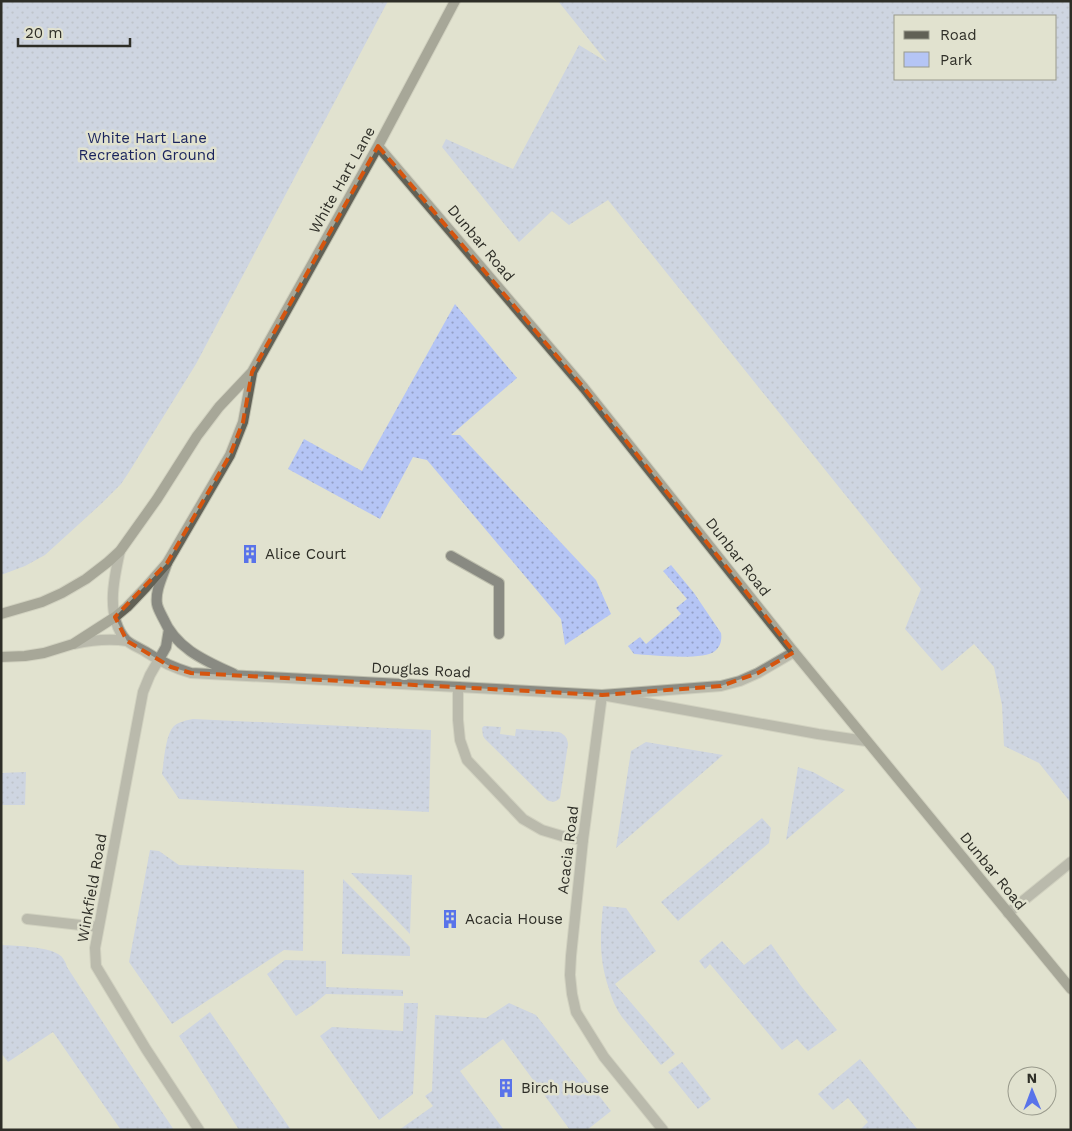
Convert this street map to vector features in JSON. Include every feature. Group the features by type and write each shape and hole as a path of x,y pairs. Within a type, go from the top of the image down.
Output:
{"street":[{"name":"White Hart Lane","path":"1,614 42,602 62,593 108,562 120,550 157,499 197,436 252,372 378,146 455,1"},
{"name":"Dunbar Road","path":"378,146 584,388 866,741 1071,989"},
{"name":"White Hart Lane","path":"1,656 44,654 73,644 115,617 146,588 168,563 230,455 243,422 252,372"},
{"path":"120,550 112,598 118,628 127,641"},
{"path":"451,556 499,583 499,634"},
{"name":"Douglas Road","path":"168,563 158,587 157,604 169,630 185,648 201,658 239,676"},
{"name":"Winkfield Road","path":"169,630 166,647 150,675 139,709 98,927 95,948 96,966 198,1130"},
{"path":"73,644 113,638 127,641"},
{"name":"Douglas Road","path":"127,641 171,667 191,673 602,696 866,741"},
{"name":"Douglas Road","path":"602,696 721,686 740,681 758,673 794,652"},
{"path":"458,687 460,740 467,760 522,819 542,830 583,840"},
{"name":"Acacia Road","path":"602,696 583,840 570,975 572,994 576,1012 604,1057 662,1130"},
{"path":"1008,913 1071,862"},
{"path":"27,919 98,927"}],"highlighted area":[{"path":"378,146 584,388 794,652 758,673 721,686 602,695 191,673 171,667 127,641 115,617 167,563 230,455 243,422 252,372"}],"green space":[{"name":"White Hart Lane Recreation Ground","path":"1,1 388,1 196,364 121,484 45,555 25,566 1,575"},
{"path":"558,1 1071,1 1071,803 1039,763 1004,746 1002,705 994,667 974,644 942,671 905,629 921,589 608,200 569,225 552,211 519,242 442,147 446,139 513,169 579,45 607,62"},
{"path":"455,304 517,378 451,435 460,435 596,580 611,614 565,645 561,619 427,460 413,457 380,519 288,469 304,439 362,471"},
{"path":"671,565 694,593 721,633 719,647 709,654 676,657 634,654 628,646 640,637 646,644 681,614 676,608 687,599 663,571"},
{"path":"193,719 431,730 429,812 179,799 162,774 165,749 174,726"},
{"path":"484,726 501,727 500,734 515,736 516,729 559,732 564,735 568,744 560,798 554,802 547,800 485,739 482,728"},
{"path":"646,742 723,755 616,848 631,751"},
{"path":"798,767 813,772 845,790 786,840"},
{"path":"26,772 25,805 1,805 1,773"},
{"path":"762,818 771,828 769,843 678,921 661,902"},
{"path":"150,850 159,851 179,865 304,870 303,951 284,950 172,1024 129,962"},
{"path":"351,873 412,875 410,934"},
{"path":"343,879 410,947 410,956 342,954"},
{"path":"603,906 626,908 656,951 615,984 675,1054 661,1065 622,1017 611,996 602,958"},
{"path":"722,941 744,965 771,944 801,986 837,1030 808,1051 797,1039 782,1050 710,964 705,969 699,961"},
{"path":"1,945 41,948 61,956 174,1130 121,1130 53,1032 8,1062 1,1053"},
{"path":"285,960 326,961 326,987 403,990 403,996 326,994 296,1016 267,974"},
{"path":"404,1003 418,1003 413,1094 379,1120 320,1036 332,1027 403,1031"},
{"path":"509,1003 536,1015 611,1111 587,1130 570,1130 503,1039 460,1071 504,1130 399,1130 433,1106 425,1096 432,1091 435,1015 486,1018"},
{"path":"210,1012 291,1130 239,1130 179,1036"},
{"path":"860,1059 918,1130 860,1130 868,1122 848,1098 833,1110 818,1094"},
{"path":"682,1062 711,1099 698,1109 668,1072"}],"place":[{"name":"Alice Court","path":"250,554"},
{"name":"Acacia House","path":"450,919"},
{"name":"Birch House","path":"506,1088"}]}
